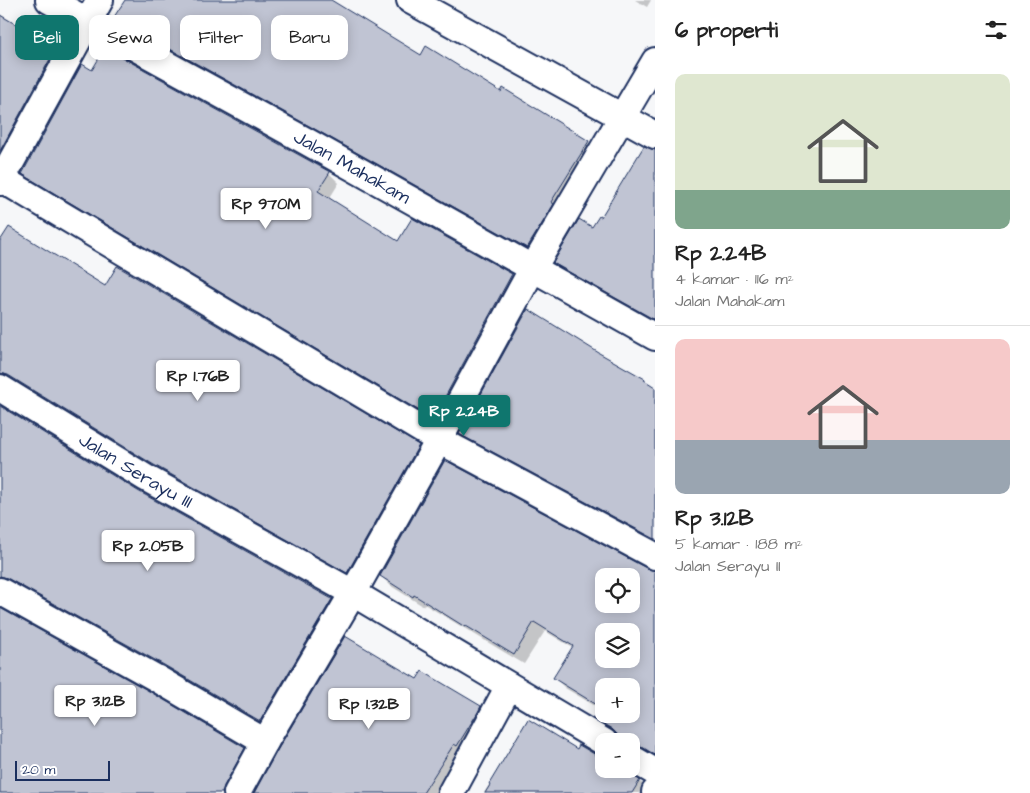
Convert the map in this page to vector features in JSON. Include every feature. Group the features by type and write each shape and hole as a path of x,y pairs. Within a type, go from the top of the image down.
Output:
{"street":[{"name":"Jalan Mahakam","path":"48,0 93,11 304,140 655,336"},
{"path":"410,0 655,135"},
{"path":"93,11 1,180 439,440 655,556"},
{"path":"237,793 353,593 533,268 655,61"},
{"name":"Jalan Serayu III","path":"0,388 146,478 353,593 595,737"},
{"path":"0,590 265,742"},
{"path":"451,793 509,686"},
{"path":"640,763 655,772"}],"building":[{"path":"125,0 331,0 421,55 426,46 501,92 503,88 589,141 551,202 554,204 527,248 190,60 261,60 261,15 180,15 180,55 170,49 170,15 115,15"},
{"path":"0,15 15,24 15,60 49,60 0,151"},
{"path":"98,60 127,60 330,172 318,191 398,241 412,218 512,274 433,419 22,174 82,64 92,70"},
{"path":"644,146 655,150 655,320 553,263 579,219 592,227 599,216 601,217"},
{"path":"9,227 105,286 117,266 419,445 347,573 154,465 8,375 0,373 0,241"},
{"path":"528,309 645,379 655,387 655,539 459,434"},
{"path":"0,406 138,491 332,599 260,721 164,665 7,578 0,576"},
{"path":"445,460 648,569 655,571 655,755 640,746 640,733 616,733 602,723 640,723 640,678 595,678 595,704 553,678 573,646 534,622 514,655 414,595 413,597 380,576"},
{"path":"0,608 149,691 245,748 222,793 0,793"},
{"path":"345,636 417,679 422,671 481,706 478,712 457,746 454,744 423,793 254,793 278,749"},
{"path":"528,719 577,749 579,745 595,754 595,778 637,778 640,780 632,793 485,793"}]}
